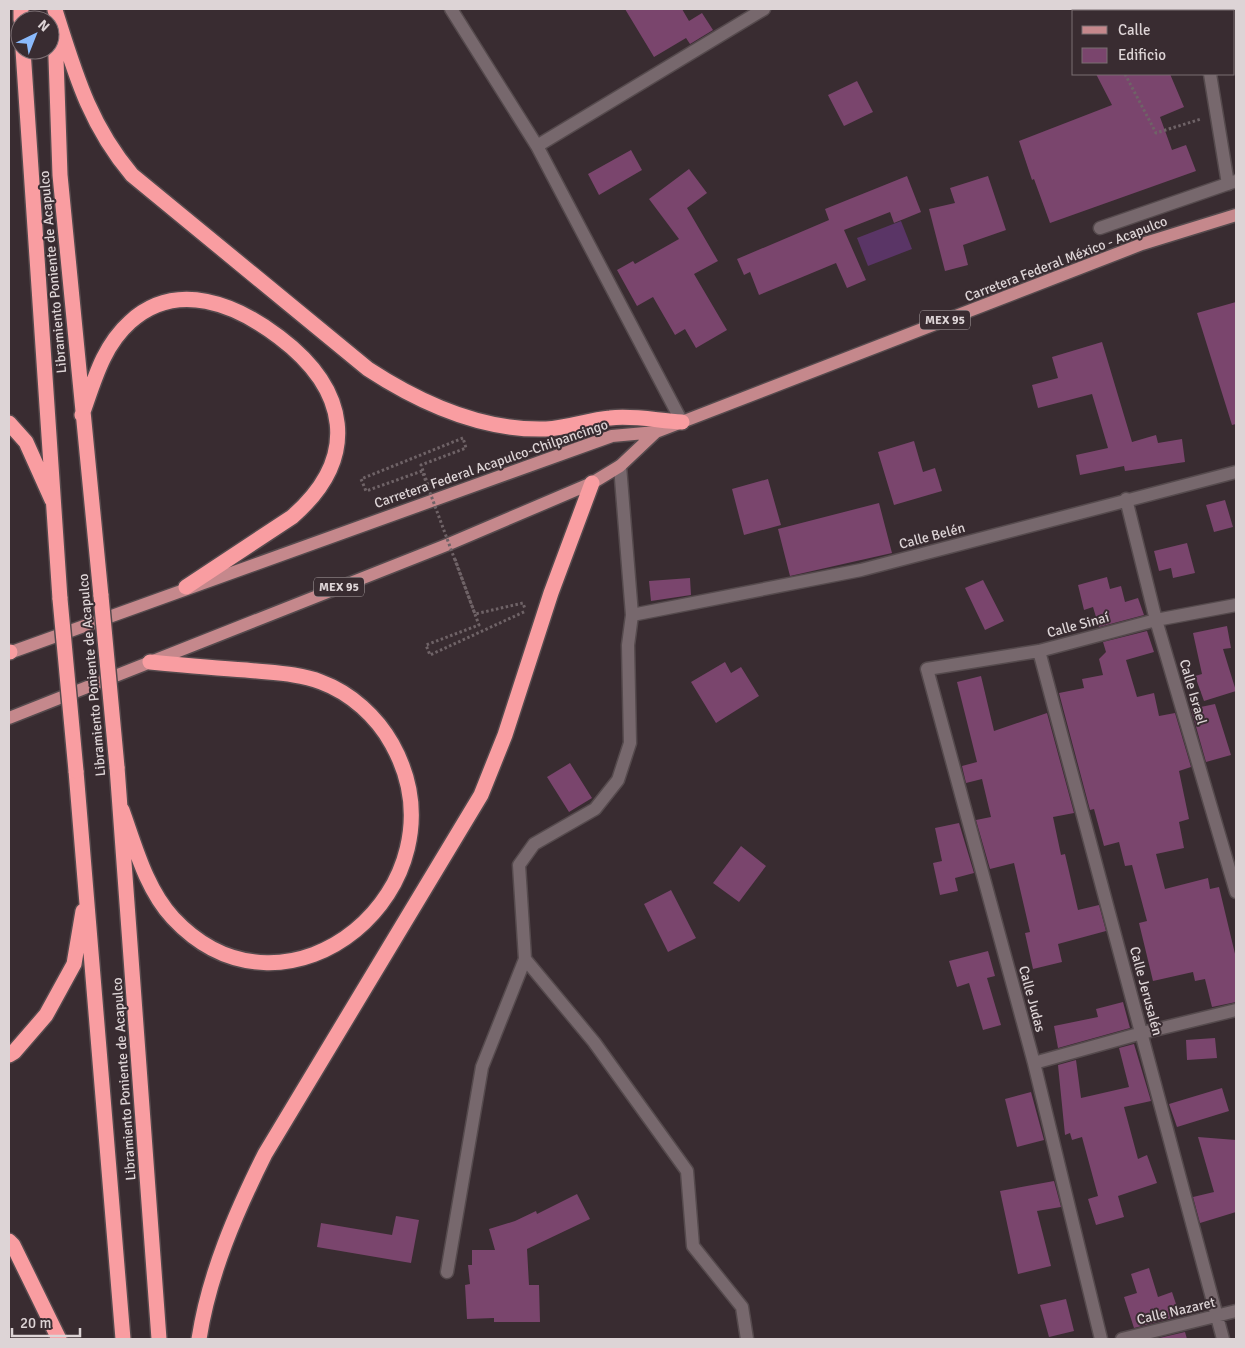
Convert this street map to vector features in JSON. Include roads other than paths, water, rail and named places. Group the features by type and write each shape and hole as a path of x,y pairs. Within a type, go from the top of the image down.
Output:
{"highway":[{"path":"60,26 72,65 94,120 116,157 132,175 368,369 391,384 436,406 478,420 507,426 547,429 611,418 682,422"},
{"name":"Libramiento Poniente de Acapulco","path":"25,60 56,509 60,599 87,889 123,1339"},
{"name":"Libramiento Poniente de Acapulco","path":"57,60 60,175 122,810 159,1339"},
{"path":"82,415 99,367 120,332 132,320 146,311 182,300 216,302 249,316 292,347 322,379 332,401 338,437 329,472 320,488 308,504 292,517 186,587"},
{"path":"9,424 26,442 56,509"},
{"path":"199,1339 202,1320 217,1266 242,1202 265,1154 481,795 505,735 548,602 592,483"},
{"path":"122,810 150,883 173,918 210,946 249,960 289,961 332,947 349,937 389,894 407,850 411,827 410,801 406,776 399,756 387,735 370,714 347,695 322,682 296,675 150,662"},
{"path":"9,1055 14,1052 46,1015 74,964 87,889"},
{"path":"9,1241 13,1245 59,1339"}],"main road":[{"name":"Carretera Federal México - Acapulco","path":"656,432 1142,244 1236,215"},
{"name":"Carretera Federal Acapulco-Chilpancingo","path":"9,652 186,587 612,436 656,432"},
{"name":"MEX 95","path":"9,718 449,544 592,483 620,466 656,432"}],"street":[{"path":"452,9 537,146 682,422"},
{"path":"537,146 764,9"},
{"path":"1100,228 1232,182 1210,75"},
{"path":"447,1272 482,1067 524,959 519,865 534,844 595,809 618,780 630,743 628,646 632,615 620,466"},
{"name":"Calle Belén","path":"632,615 861,570 1236,472"},
{"name":"Calle Israel","path":"1126,500 1156,620 1236,892"},
{"name":"Calle Sinaí","path":"927,669 1039,651 1156,620 1236,605"},
{"name":"Calle Jerusalén","path":"1039,651 1223,1339"},
{"name":"Calle Judas","path":"927,669 1034,1063 1101,1339"},
{"path":"524,959 594,1042 687,1172 693,1246 742,1307 747,1339"},
{"path":"1034,1063 1142,1033 1236,1010"},
{"name":"Calle Nazaret","path":"1122,1339 1236,1311"}]}
